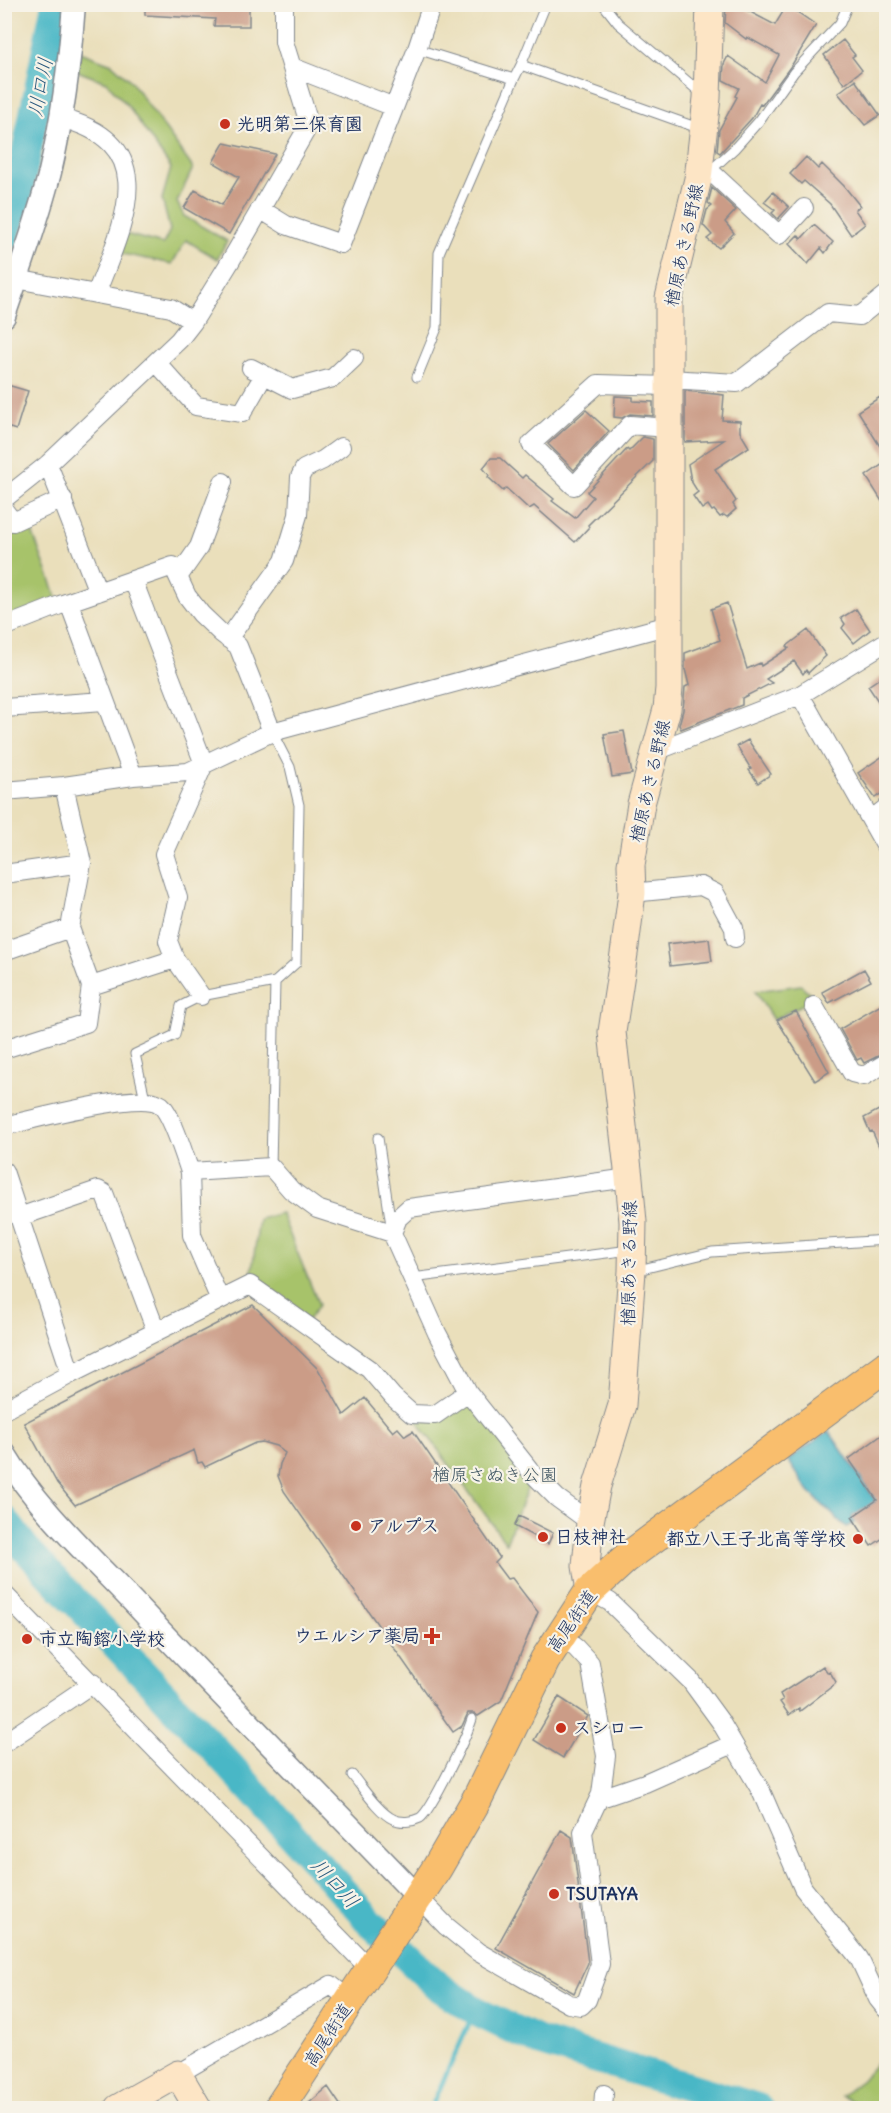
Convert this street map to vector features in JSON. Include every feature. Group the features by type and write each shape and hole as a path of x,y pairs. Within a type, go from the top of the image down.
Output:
{"main road":[{"name":"楢原あきる野線","path":"590,1591 586,1566 590,1522 597,1485 622,1405 632,1260 633,1222 612,1032 632,892 631,866 641,804 667,709 669,688 669,298 704,175 710,4"},
{"name":"高尾街道","path":"279,2109 350,2000 368,1960 413,1905 473,1807 525,1699 560,1636 590,1591 626,1559 886,1366"},
{"path":"118,2109 178,2074 198,2109"}],"street":[{"path":"4,316 49,175 60,118 74,4"},
{"path":"4,499 48,464 179,340 193,322 305,132 308,120 284,42 284,4"},
{"path":"260,209 286,225 340,244 417,49 432,4"},
{"path":"292,67 394,107"},
{"path":"60,118 78,122 93,129 121,158 128,175 129,190 126,210 96,294"},
{"path":"704,175 778,235 804,208"},
{"path":"16,279 171,308 193,322"},
{"path":"668,428 630,425 574,486 531,444 598,384 736,383 828,313 860,316 886,295"},
{"path":"156,362 196,406 242,413 258,371 292,389 333,378 354,358"},
{"path":"228,639 284,561 298,515 300,477 304,469 323,460 341,447"},
{"path":"48,464 98,592"},
{"path":"178,577 199,547 223,482"},
{"path":"4,510 13,522 63,499"},
{"path":"4,627 173,566 187,596 201,614 238,646 272,732"},
{"path":"133,580 204,764 164,854 178,898 168,941 175,959 201,996"},
{"path":"69,603 133,776"},
{"path":"4,791 188,772 272,732 669,626"},
{"path":"656,751 800,695 886,642"},
{"path":"800,695 886,847"},
{"path":"4,708 104,701"},
{"path":"4,1049 86,1023 91,986 70,928 82,863 64,786"},
{"path":"871,820 886,808"},
{"path":"4,874 82,863"},
{"path":"632,892 701,886 715,893 734,928 735,938"},
{"path":"4,951 70,928"},
{"path":"91,986 175,959"},
{"path":"814,1006 852,1073 864,1076 886,1063"},
{"path":"4,1126 118,1101 145,1100 160,1104 168,1116 190,1172 192,1235 220,1300"},
{"path":"190,1172 271,1167 291,1190 317,1209 392,1233"},
{"path":"4,1171 71,1374"},
{"path":"590,1522 556,1498 533,1474 468,1392 437,1334 392,1233 398,1218 409,1208 629,1178"},
{"path":"20,1217 98,1190 104,1193 156,1331"},
{"path":"4,1410 250,1285 369,1369 393,1397 412,1414 435,1415 468,1392"},
{"path":"4,1453 47,1511 200,1673 413,1905 446,1926 478,1952 583,2013 599,1968 583,1832 601,1794 606,1756 590,1664 576,1648 560,1636"},
{"path":"590,1591 610,1602 690,1680 720,1721 761,1791 803,1888 859,1958 878,1999 886,2009"},
{"path":"4,1594 368,1960"},
{"path":"4,1743 93,1683"},
{"path":"601,1794 607,1796 645,1783 733,1744"},
{"path":"178,2074 331,1985 350,2000"}],"lane":[{"path":"417,377 437,328 439,253 546,4"},
{"path":"603,4 618,23 682,75 706,99"},
{"path":"704,175 734,149 759,121 794,72 840,23 848,4"},
{"path":"417,49 514,79"},
{"path":"521,65 704,130"},
{"path":"145,1100 135,1054 175,1035 181,1006 201,996 274,982 296,963 299,805 290,767 272,732"},
{"path":"271,1167 274,982"},
{"path":"378,1138 392,1233"},
{"path":"411,1278 712,1252 886,1240"},
{"path":"352,1775 386,1815 394,1820 409,1821 420,1818 432,1802 472,1719"}],"green space":[{"path":"80,52 112,64 131,81 193,168 177,202 184,216 227,241 217,259 186,240 172,264 112,252 118,232 163,244 170,230 162,199 171,168 128,106 106,82 77,71"},
{"path":"26,516 60,605 5,627 5,526"},
{"path":"801,985 815,998 773,1020 755,991"},
{"path":"281,1213 319,1305 305,1324 250,1285 259,1219"},
{"name":"楢原さぬき公園","path":"468,1392 533,1474 506,1543 412,1414 435,1415"},
{"path":"886,2051 886,2108 867,2108 841,2096 862,2080"}],"water":[{"path":"829,1431 876,1501 852,1517 854,1523 846,1527 809,1492 788,1460"}],"building":[{"path":"145,4 249,4 249,26 214,26 215,19 145,15"},
{"path":"735,4 775,25 787,5 816,25 793,63 762,105 760,104 752,118 720,153 717,151 719,130 737,97 735,96 739,88 723,80 724,64 728,56 765,82 779,55 747,37 746,39 725,23 726,5"},
{"path":"843,40 855,55 852,57 862,70 844,84 824,55"},
{"path":"855,80 880,115 865,125 838,93"},
{"name":"光明第三保育園","path":"224,143 275,154 229,234 184,208 195,190 222,205 239,177 213,162"},
{"path":"806,157 818,169 822,164 860,206 855,210 865,224 851,235 830,204 804,181 801,184 790,174"},
{"path":"712,188 736,210 725,222 734,233 719,248 707,239 712,235 703,225 707,210 712,206 708,203"},
{"path":"773,192 789,207 778,219 772,213 775,210 764,202"},
{"path":"814,225 833,242 825,253 821,248 808,264 789,244 798,235 801,239"},
{"path":"4,384 28,391 16,430 4,426"},
{"path":"685,391 724,395 722,420 740,421 740,432 749,447 715,469 736,501 733,504 736,509 727,517 724,515 720,517 708,505 702,509 693,496 698,492 691,481 688,464 724,440 685,442"},
{"path":"615,396 633,397 633,401 653,402 653,416 630,414 622,418 614,417"},
{"path":"880,397 886,408 886,456 858,411"},
{"path":"586,410 609,431 574,470 548,444"},
{"path":"643,437 653,439 653,461 588,525 589,527 575,542 534,506 529,509 506,488 503,491 488,477 489,475 483,468 491,458 500,458 522,478 525,475 554,499 552,501 575,518 593,497 587,492 627,449 629,451"},
{"path":"886,462 886,508 866,476"},
{"path":"727,603 747,669 760,663 761,666 789,648 787,646 808,630 826,656 808,673 806,670 803,674 794,661 766,679 772,683 742,698 742,705 681,729 679,725 685,687 689,685 685,669 685,653 720,640 711,609"},
{"path":"856,609 870,630 854,643 842,628 845,624 841,618"},
{"path":"886,674 886,713 868,686"},
{"path":"624,731 632,774 612,777 604,734"},
{"path":"748,740 771,774 758,783 737,746"},
{"path":"886,754 886,790 875,798 858,773"},
{"path":"709,939 712,961 670,966 667,944"},
{"path":"864,969 871,981 829,1003 822,992"},
{"path":"886,1002 886,1052 864,1063 861,1058 857,1060 840,1029"},
{"path":"796,1011 829,1072 815,1081 777,1020"},
{"path":"886,1106 886,1162 864,1118"},
{"path":"253,1305 318,1369 344,1415 365,1398 393,1432 398,1428 405,1436 413,1431 500,1558 495,1563 507,1579 512,1578 538,1612 501,1701 478,1716 468,1713 462,1726 453,1732 284,1491 278,1476 285,1453 276,1446 262,1442 255,1443 205,1467 202,1462 198,1463 194,1450 75,1505 57,1483 24,1423"},
{"path":"886,1432 886,1536 871,1546 852,1517 877,1500 849,1459"},
{"path":"519,1516 553,1533 548,1544 514,1526"},
{"path":"823,1666 828,1673 830,1672 835,1684 800,1711 799,1708 789,1715 780,1702 783,1700 780,1694"},
{"name":"スシロー","path":"559,1697 588,1716 563,1758 534,1740"},
{"name":"TSUTAYA","path":"561,1830 572,1837 588,1963 574,1993 496,1948"},
{"path":"328,2087 343,2109 302,2109"}],"waterway":[{"name":"川口川","path":"4,238 17,199 56,4"},
{"name":"川口川","path":"4,1520 25,1548 230,1766 372,1924 439,1987 481,2014 538,2041 758,2108"},
{"path":"431,2108 475,2010"}],"place":[{"name":"光明第三保育園","path":"225,124"},
{"name":"アルプス","path":"356,1526"},
{"name":"日枝神社","path":"543,1537"},
{"name":"都立八王子北高等学校","path":"858,1539"},
{"name":"ウエルシア薬局","path":"432,1636"},
{"name":"市立陶鎔小学校","path":"27,1639"},
{"name":"スシロー","path":"561,1728"},
{"name":"TSUTAYA","path":"554,1894"}]}
